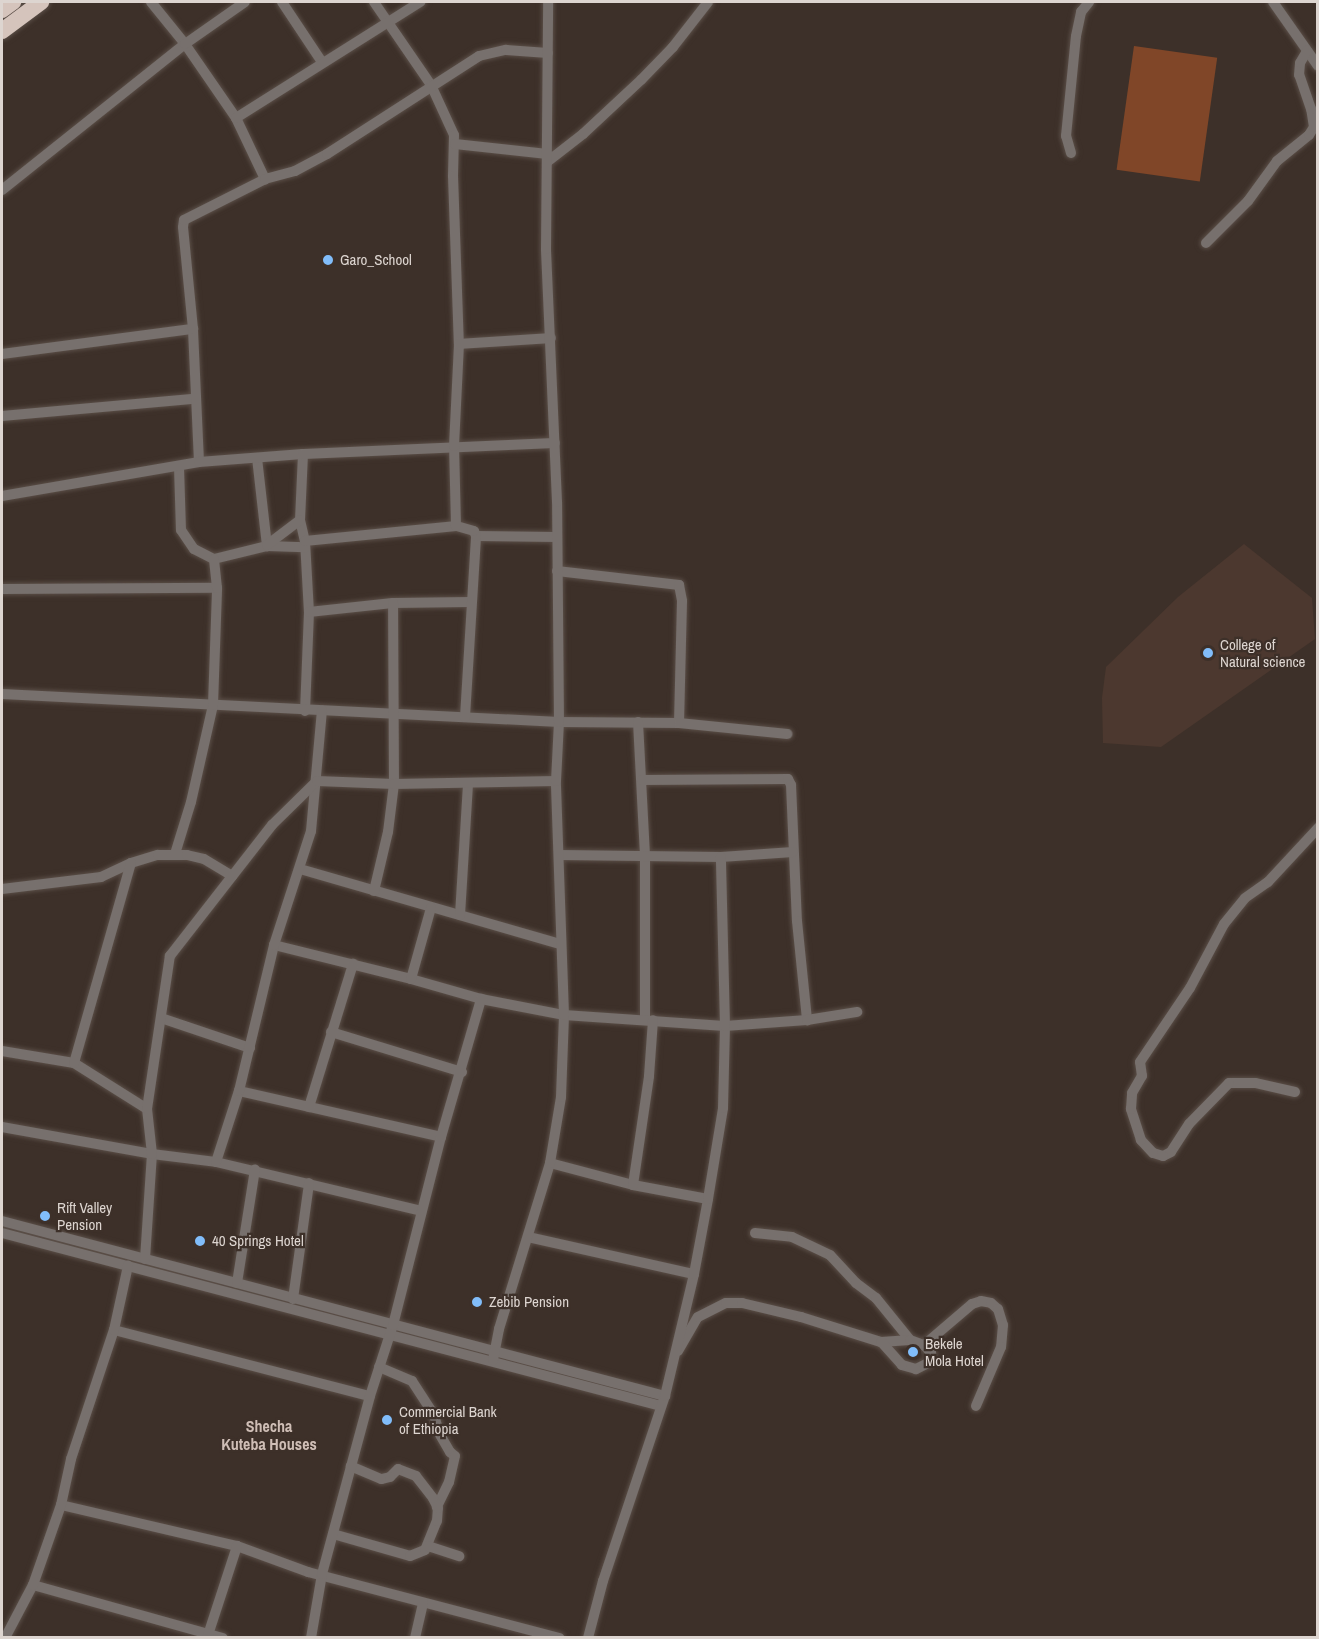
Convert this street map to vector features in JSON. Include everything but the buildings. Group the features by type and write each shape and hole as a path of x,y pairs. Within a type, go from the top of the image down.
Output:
{"highway":[{"path":"2,10 13,2"},
{"path":"2,31 41,2"}],"street":[{"path":"152,2 185,44 236,118 265,179"},
{"path":"2,190 185,44 245,2"},
{"path":"282,2 322,62"},
{"path":"374,2 431,85 454,135 453,176 459,344 454,446 456,526"},
{"path":"236,118 420,2"},
{"path":"494,1355 550,1163 561,1097 564,1015 556,781 559,722 557,537 546,249 548,2"},
{"path":"454,144 547,158 583,134 641,80 674,47 708,2"},
{"path":"1071,153 1066,136 1076,36 1082,12 1089,2"},
{"path":"1273,2 1317,66"},
{"path":"199,462 184,220 265,179 295,171 327,154 479,56 493,51 548,53"},
{"path":"1206,243 1248,201 1277,160 1309,135 1314,128 1311,110 1299,75 1300,63 1307,51"},
{"path":"2,354 192,329"},
{"path":"459,344 551,338"},
{"path":"2,416 194,399"},
{"path":"2,496 180,468 199,462 303,453 555,443"},
{"path":"303,453 300,520 305,544 309,612 305,711"},
{"path":"257,458 267,546"},
{"path":"180,468 182,530 194,549 214,559 267,546 305,544 456,526 474,531 476,536 470,602 465,717"},
{"path":"267,546 300,520"},
{"path":"476,536 557,537"},
{"path":"175,854 191,802 213,705 217,588 214,559"},
{"path":"557,571 679,585 682,601 679,723"},
{"path":"2,589 217,588"},
{"path":"309,612 393,603 470,602"},
{"path":"374,891 388,832 394,784 393,603"},
{"path":"2,694 559,722 679,723 787,734"},
{"path":"216,1162 239,1091 274,945 312,831 322,711"},
{"path":"633,1185 649,1076 645,856 638,722"},
{"path":"642,780 788,779 791,785 797,921 807,1020"},
{"path":"145,1259 152,1154 147,1109 172,949 272,825 317,781 394,784 556,781"},
{"path":"460,915 468,783"},
{"path":"1295,1092 1255,1083 1228,1083 1189,1124 1171,1152 1163,1156 1146,1147 1131,1109 1132,1094 1141,1080 1140,1062 1190,988 1224,924 1245,898 1268,882 1317,828"},
{"path":"560,855 721,857 794,852"},
{"path":"2,889 101,877 131,863 158,855 175,854 204,859 232,876"},
{"path":"588,1638 603,1581 663,1401 694,1274 708,1199 723,1108 725,1026 721,857"},
{"path":"74,1063 131,863"},
{"path":"300,868 560,944"},
{"path":"411,979 431,908"},
{"path":"274,945 481,999 564,1015 725,1026 807,1020 857,1012"},
{"path":"309,1107 353,964"},
{"path":"311,1638 322,1574 481,999"},
{"path":"161,1018 250,1048"},
{"path":"331,1032 462,1072"},
{"path":"2,1051 74,1063 147,1109"},
{"path":"239,1091 441,1137"},
{"path":"2,1127 152,1154 255,1169 422,1211"},
{"path":"550,1163 633,1185 708,1199"},
{"path":"237,1283 255,1169"},
{"path":"293,1299 309,1183"},
{"path":"2,1221 237,1283 391,1329"},
{"path":"2,1233 494,1355 663,1401"},
{"path":"755,1233 792,1238 830,1256 856,1283 876,1298 910,1340"},
{"path":"528,1238 694,1274"},
{"path":"5,1638 33,1585 61,1505 71,1459 114,1330 128,1266"},
{"path":"924,1345 972,1304 981,1300 998,1309 1003,1325 1001,1347 976,1406"},
{"path":"671,1365 698,1317 726,1303 742,1303 801,1317 881,1342 910,1340 924,1345 931,1353 930,1362 916,1369 902,1365 881,1342"},
{"path":"114,1330 370,1396"},
{"path":"333,1534 410,1556 422,1553 428,1546 437,1521 437,1506 449,1482 455,1456 450,1452 439,1433 434,1415 412,1381 379,1367"},
{"path":"351,1466 381,1479 390,1477 398,1469 416,1476 437,1506"},
{"path":"61,1505 237,1546 308,1572 559,1638"},
{"path":"207,1636 237,1546"},
{"path":"428,1546 459,1556"},
{"path":"33,1585 207,1636 223,1638"},
{"path":"415,1638 423,1603"}],"shaded area":[{"path":"1134,46 1217,58 1200,181 1117,170"},
{"name":"College of Natural science","path":"1244,544 1312,598 1315,639 1161,747 1103,743 1102,698 1106,667 1178,597"}],"place":[{"name":"Garo_School","path":"328,260"},
{"name":"College of Natural science","path":"1208,653"},
{"name":"Rift Valley Pension","path":"45,1216"},
{"name":"40 Springs Hotel","path":"200,1241"},
{"name":"Zebib Pension","path":"477,1302"},
{"name":"Bekele Mola Hotel","path":"913,1352"},
{"name":"Commercial Bank of Ethiopia","path":"387,1420"}],"district":[{"name":"Shecha Kuteba Houses","path":"269,1435"}]}
